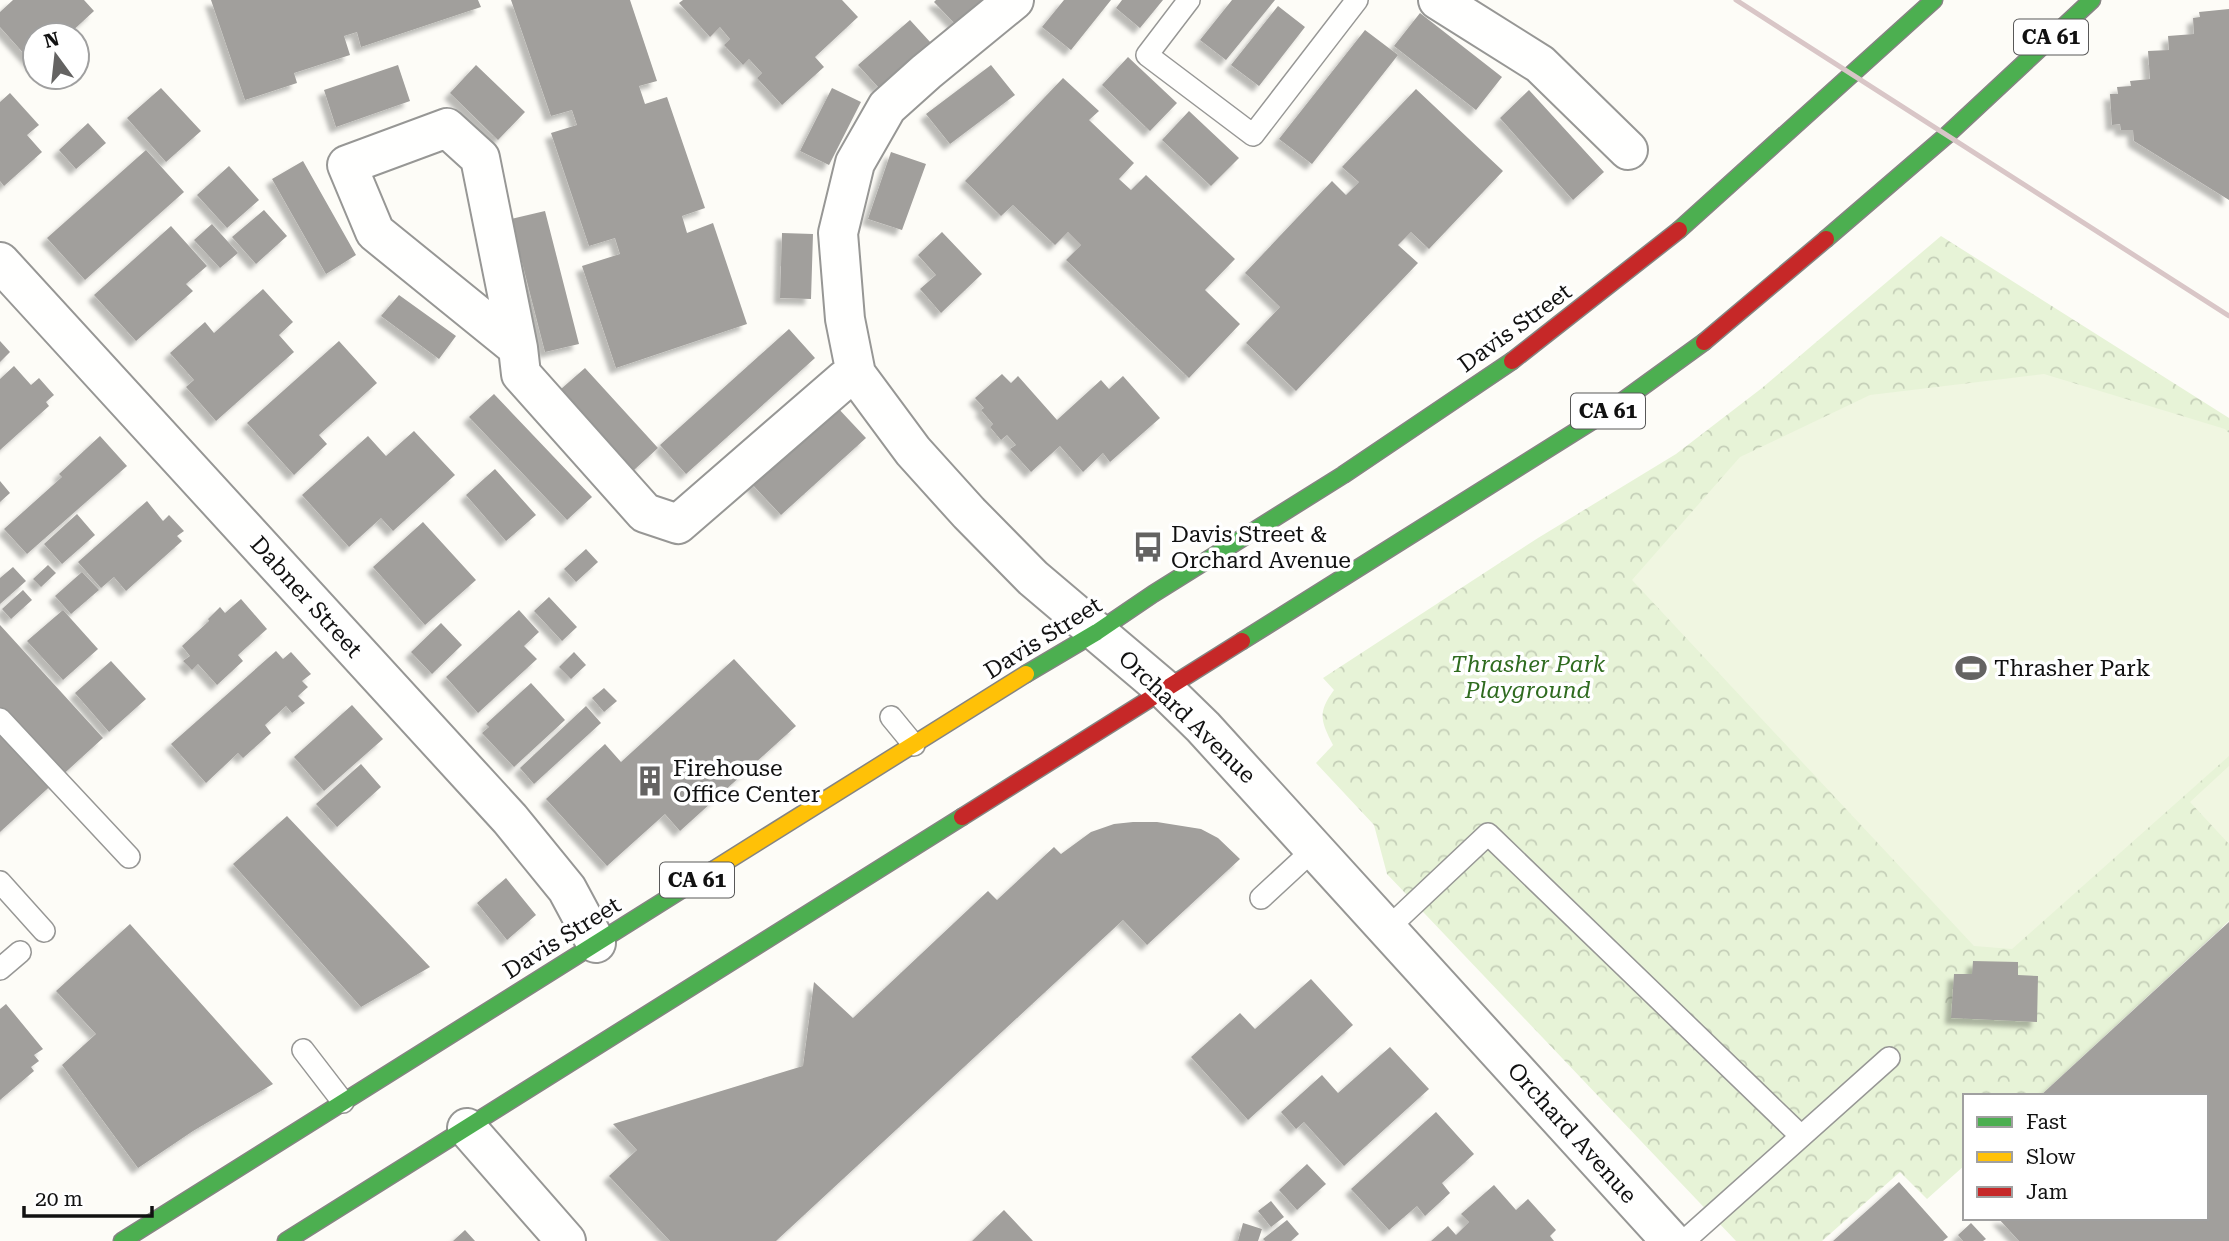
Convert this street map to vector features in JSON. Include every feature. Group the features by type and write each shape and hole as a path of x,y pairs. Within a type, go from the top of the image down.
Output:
{"main road":[{"name":"Davis Street","path":"122,1241 1032,670 1097,632 1343,475 1514,360 1663,245 1934,0"},
{"name":"CA 61","path":"286,1241 1601,415 1698,347 1947,135 2092,0"}],"street":[{"name":"Orchard Avenue","path":"1014,0 887,107 855,163 838,233 845,319 856,374 914,451 969,513 1033,578 1164,689 1212,737 1671,1241"},
{"path":"1438,0 1540,64 1628,150"},
{"path":"518,348 375,232 347,165 447,128 480,158 518,348 521,374 645,513 678,524 844,380 856,374"},
{"name":"Dabner Street","path":"0,262 510,819 567,889 596,943"},
{"path":"467,1128 566,1241"}],"lane":[{"path":"1189,0 1147,55 1253,135 1357,0"},
{"path":"891,717 914,745"},
{"path":"0,719 129,858"},
{"path":"1386,930 1488,834 1801,1136"},
{"path":"1261,898 1314,849"},
{"path":"0,883 44,931"},
{"path":"0,969 20,952"},
{"path":"303,1050 343,1102"},
{"path":"1684,1241 1889,1058"}],"green space":[{"name":"Thrasher Park","path":"1941,236 2229,418 2229,921 2042,1094 1963,1094 1963,1167 1927,1199 1900,1172 1822,1241 1736,1241 1387,874 1374,825 1316,763 1333,745 1326,730 1323,711 1334,690 1323,678 1538,538 1676,454 1762,388"},
{"name":"Thrasher Park","path":"2044,374 2225,429 2229,433 2229,756 2012,949 1974,946 1632,580 1740,457 1870,395"},
{"path":"2229,766 2229,844 2190,802"}],"building":[{"path":"13,0 84,0 94,11 83,21 21,21 21,50 0,27 0,12"},
{"path":"211,0 478,0 481,7 361,47 357,32 344,36 350,55 294,73 297,83 245,100"},
{"path":"511,0 630,0 657,81 639,86 645,104 667,97 705,208 682,216 687,233 713,223 747,324 616,368 582,266 620,254 615,238 589,246 551,133 577,125 572,110 551,116"},
{"path":"683,0 842,0 858,17 815,57 824,67 782,105 757,78 762,73 749,59 743,65 724,45 730,39 720,27 710,37 679,3"},
{"path":"987,0 959,28 934,2"},
{"path":"1064,0 1111,0 1071,50 1042,27"},
{"path":"1122,0 1163,0 1140,28 1116,8"},
{"path":"1232,0 1275,0 1226,60 1200,40"},
{"path":"1278,6 1305,27 1259,86 1231,65"},
{"path":"2229,9 2229,200 2134,141 2133,130 2121,130 2120,124 2112,125 2110,94 2118,94 2117,87 2131,86 2130,81 2150,79 2148,51 2169,50 2168,36 2194,34 2193,18 2200,17 2199,12"},
{"path":"1420,13 1502,77 1476,110 1394,46"},
{"path":"910,20 931,43 879,88 858,65"},
{"path":"1365,30 1398,55 1312,164 1279,139"},
{"path":"1128,57 1177,103 1150,131 1102,85"},
{"path":"398,65 410,101 336,127 324,90"},
{"path":"476,65 525,112 498,140 450,93"},
{"path":"991,65 1015,95 950,144 926,114"},
{"path":"1063,78 1099,111 1089,120 1134,163 1119,179 1131,190 1146,175 1235,259 1205,290 1240,324 1189,378 1066,260 1081,245 1068,232 1055,245 1013,205 1001,216 965,181"},
{"path":"161,88 201,131 166,162 127,118"},
{"path":"832,88 861,102 829,165 800,151"},
{"path":"1416,89 1503,171 1429,249 1411,232 1398,245 1418,263 1296,391 1246,343 1280,307 1245,273 1332,181 1346,195 1359,182 1342,167"},
{"path":"1529,90 1604,172 1573,200 1500,118"},
{"path":"10,93 39,125 27,135 42,152 4,186 0,181 0,102"},
{"path":"1189,111 1239,158 1211,186 1162,140"},
{"path":"88,123 106,143 76,169 59,150"},
{"path":"146,150 184,192 85,280 47,238"},
{"path":"891,152 926,164 902,230 868,219"},
{"path":"303,161 356,255 326,274 272,179"},
{"path":"229,166 259,200 227,228 197,195"},
{"path":"264,210 287,236 256,264 232,237"},
{"path":"545,211 579,344 545,352 511,219"},
{"path":"212,224 238,253 220,268 194,240"},
{"path":"171,226 207,266 186,284 193,291 136,341 94,295"},
{"path":"942,232 982,274 941,313 920,289 936,275 918,255"},
{"path":"782,233 813,234 811,299 780,298"},
{"path":"263,289 293,322 279,335 294,352 216,421 186,387 194,380 170,353 205,322 214,333"},
{"path":"399,295 456,336 439,359 381,316"},
{"path":"789,329 815,358 686,474 660,445"},
{"path":"0,341 10,352 0,362"},
{"path":"339,341 377,383 319,435 327,444 294,475 247,423"},
{"path":"14,366 31,385 39,378 54,395 46,402 49,406 0,450 0,379"},
{"path":"585,368 658,448 634,470 561,389"},
{"path":"1002,374 1011,383 1018,376 1057,420 1101,380 1109,389 1123,376 1160,418 1110,462 1103,453 1083,472 1060,446 1031,472 1010,449 1016,445 1007,435 1001,440 990,427 993,424 975,398"},
{"path":"494,394 592,497 567,520 469,417"},
{"path":"836,406 866,438 781,515 751,483"},
{"path":"414,431 455,475 393,531 381,518 349,547 302,495 368,436 386,456"},
{"path":"100,436 127,466 27,554 4,529 62,477 59,474"},
{"path":"495,469 536,515 506,541 466,495"},
{"path":"0,481 10,493 0,502"},
{"path":"147,501 163,521 169,515 184,531 177,536 182,541 126,591 114,577 101,588 78,562"},
{"path":"77,514 95,535 62,564 44,544"},
{"path":"423,522 476,580 425,625 373,567"},
{"path":"586,549 598,562 576,582 564,569"},
{"path":"48,565 56,573 41,587 33,579"},
{"path":"13,567 26,581 0,604 0,578"},
{"path":"82,572 99,590 71,614 55,596"},
{"path":"23,590 32,600 11,619 2,609"},
{"path":"549,597 577,627 562,641 534,611"},
{"path":"241,599 267,629 238,655 243,661 217,685 198,664 192,670 183,661 190,656 182,646 220,607 225,613"},
{"path":"63,610 98,649 63,680 27,641"},
{"path":"519,610 539,632 524,646 537,659 478,713 446,677"},
{"path":"441,623 462,645 432,674 411,652"},
{"path":"0,625 103,738 0,832"},
{"path":"276,651 283,659 291,652 311,674 302,681 308,687 298,696 305,703 292,713 286,706 265,725 271,733 243,758 238,753 206,783 171,744"},
{"path":"574,652 586,665 571,679 559,667"},
{"name":"Firehouse Office Center","path":"734,659 796,726 680,831 665,814 607,866 546,799 605,744 621,762"},
{"path":"111,661 146,699 109,732 75,693"},
{"path":"531,683 565,720 514,767 482,733 489,727 486,724"},
{"path":"604,688 617,701 604,712 592,698"},
{"path":"352,705 383,739 324,791 294,757"},
{"path":"586,706 601,723 534,784 520,768"},
{"path":"361,764 381,787 337,827 316,804"},
{"path":"287,816 430,967 361,1007 233,864"},
{"path":"1157,822 1201,829 1218,838 1240,859 1147,945 1123,920 776,1241 670,1241 609,1176 637,1150 613,1124 803,1066 814,982 853,1018 988,891 997,900 1054,847 1061,854 1091,832 1114,824"},
{"path":"506,878 536,915 507,940 477,903"},
{"path":"2229,922 2229,1241 2019,1241 2000,1220 2208,1220 2208,1094 2042,1094"},
{"path":"130,924 273,1084 193,1131 138,1168 62,1065 96,1034 56,991"},
{"path":"1973,961 2018,962 2018,975 2038,976 2037,1022 1951,1018 1954,974 1972,974"},
{"path":"1311,979 1353,1025 1248,1120 1191,1057 1240,1013 1255,1029"},
{"path":"6,1004 43,1049 34,1055 39,1061 31,1067 34,1071 0,1100 0,1009"},
{"path":"1390,1047 1429,1089 1344,1166 1304,1122 1296,1129 1281,1112 1322,1075 1338,1093"},
{"path":"1436,1112 1474,1154 1442,1183 1450,1193 1425,1216 1417,1206 1389,1230 1351,1189"},
{"path":"1307,1164 1326,1184 1297,1210 1279,1190"},
{"path":"1899,1182 1948,1237 1943,1241 1833,1241"},
{"path":"1494,1185 1516,1210 1528,1199 1556,1230 1550,1236 1554,1241 1431,1241 1448,1226 1456,1235 1469,1222 1461,1214"},
{"path":"1271,1201 1284,1217 1271,1227 1258,1211"},
{"path":"1004,1210 1033,1241 972,1241"},
{"path":"1287,1220 1299,1234 1291,1241 1263,1239"},
{"path":"1243,1223 1262,1229 1258,1241 1238,1241"},
{"path":"1971,1223 1986,1239 1963,1241 1958,1235"},
{"path":"465,1230 475,1241 453,1241"}],"railway":[{"path":"1736,0 2229,316"}],"traffic: fast":[{"path":"1679,230 1934,0"},
{"path":"1826,239 1947,135 2092,0"},
{"path":"1242,641 1613,408 1704,342"},
{"path":"1026,674 1097,632 1343,475 1512,361"},
{"path":"286,1241 962,817"},
{"path":"122,1241 713,870"}],"traffic: slow":[{"path":"713,870 1026,674"}],"traffic: jam":[{"path":"1512,361 1679,230"},
{"path":"1704,342 1826,239"},
{"path":"962,817 1242,641"}],"place":[{"name":"Davis Street & Orchard Avenue","path":"1148,547"},
{"name":"Thrasher Park","path":"1971,668"},
{"name":"Firehouse Office Center","path":"650,781"}],"park label":[{"name":"Thrasher Park Playground","path":"1528,677"}]}
